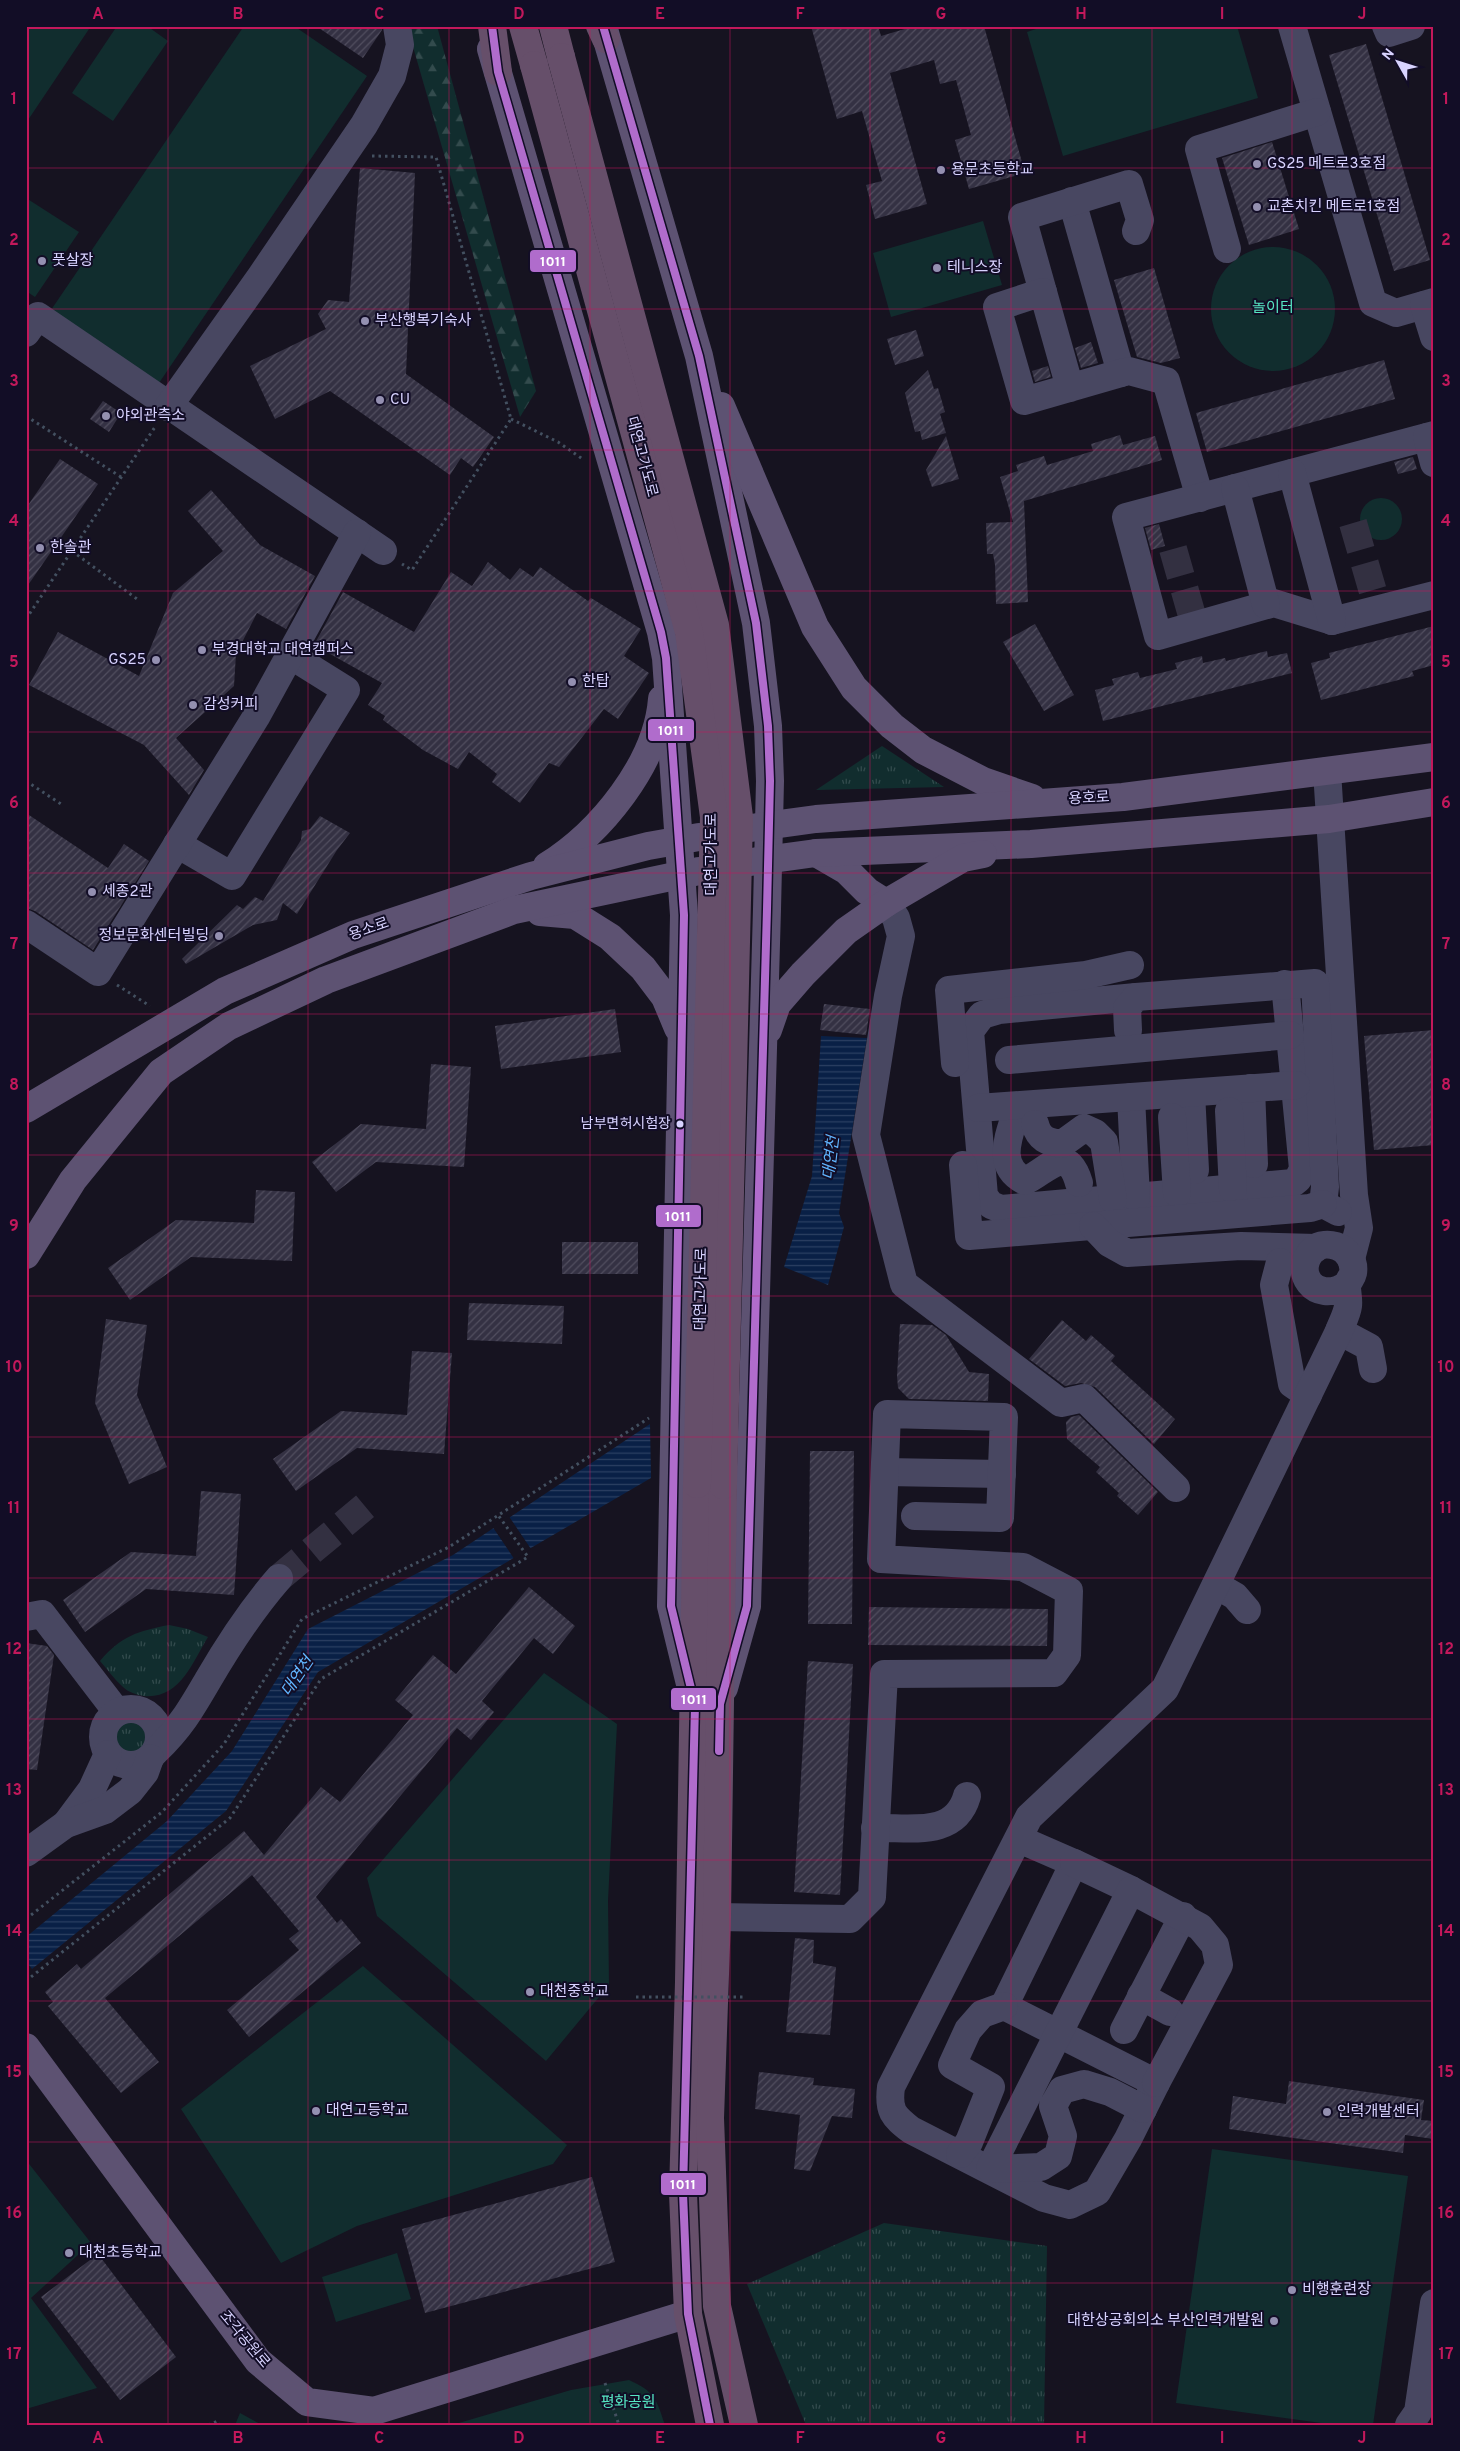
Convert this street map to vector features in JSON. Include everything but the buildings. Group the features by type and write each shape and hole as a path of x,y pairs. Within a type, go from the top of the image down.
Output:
{"highway":[{"path":"492,26 498,72"},
{"name":"대연고가도로","path":"523,26 689,632 714,817 707,1705"},
{"name":"대연고가도로","path":"553,26 715,625 739,817 710,1484"},
{"path":"707,1705 716,1917 710,2118 717,2306 744,2425"},
{"path":"707,1705 683,2193 688,2314 710,2425"}],"main road":[{"path":"485,26 661,632 666,658 682,874 682,1040 671,1606 707,1705"},
{"path":"603,30 699,356 756,623 768,726 770,781 756,827 755,861 762,1046 747,1606 707,1705"},
{"path":"699,356 815,627 854,688 892,726 923,750 983,782 1042,801"},
{"path":"532,876 569,853 602,821 630,784 646,753 661,713 666,658"},
{"name":"용호로","path":"756,827 1042,801 1123,797 1434,757"},
{"path":"755,861 816,853 1030,844 1330,819 1434,802"},
{"name":"용소로","path":"26,1110 225,991 353,935 532,876 648,846 756,827"},
{"path":"762,1046 777,1004 803,974 846,931 886,903 963,858 1030,844"},
{"path":"816,853 847,870 867,891 886,903"},
{"name":"용소로","path":"26,1254 73,1180 161,1072 229,1026 326,980 514,910 682,874 755,861"},
{"path":"514,910 575,915 610,937 643,968 665,997 682,1040"},
{"name":"조각공원로","path":"26,2047 258,2362 307,2402 374,2411 688,2314"}],"street":[{"path":"168,407 262,276 344,155 392,76 400,45 397,26"},
{"path":"1292,26 1373,303 1396,313 1429,304 1434,337"},
{"path":"1386,26 1389,33 1411,26"},
{"path":"1227,249 1199,149 1317,112"},
{"path":"1070,388 1022,217 1129,184 1140,220 1136,231"},
{"path":"1072,202 1121,373"},
{"path":"1043,292 997,307 1024,401 1129,371 1166,381 1200,498"},
{"path":"30,320 168,407 383,551"},
{"path":"1434,464 1430,436 1126,517 1158,636 1274,603 1332,620 1434,595"},
{"path":"1292,473 1332,620"},
{"path":"1235,488 1266,605"},
{"path":"26,924 98,972 256,717 357,534"},
{"path":"178,844 232,876 346,690 290,655"},
{"path":"1241,1246 1292,1267 1321,1292 1335,1292 1340,1205 1339,929 1327,771"},
{"path":"886,903 896,918 901,936 888,996 866,1135 904,1284 1061,1402 1084,1398 1176,1488"},
{"path":"1130,965 1086,975 949,990 969,1236 1340,1205"},
{"path":"1285,984 1303,1169 1298,1179 1293,1183 1002,1209 991,1205 984,1196 970,1030 982,1015 1000,1010 1285,984 1315,983 1325,1187 1340,1205"},
{"path":"1128,1030 1127,1008 1136,997"},
{"path":"1009,1060 1290,1035"},
{"path":"978,1108 1026,1115 1131,1097 1296,1085"},
{"path":"1251,1088 1260,1151"},
{"path":"1177,1193 1197,1137 1191,1093"},
{"path":"1125,1198 1131,1097"},
{"path":"1026,1115 1006,1151 1008,1168 1016,1177 1025,1181 1037,1175 1054,1162 1065,1162 1072,1167 1079,1183"},
{"path":"1026,1115 1038,1134 1048,1142 1062,1144 1084,1128 1095,1132 1104,1142 1125,1198"},
{"path":"1197,1137 1233,1188"},
{"path":"1093,1226 1109,1243 1127,1253 1241,1246 1336,1259"},
{"path":"1308,1396 1292,1384 1274,1285 1292,1267 1306,1258 1336,1259"},
{"path":"1019,1839 1074,1863 1183,1916 1200,1927 1215,1945 1219,1965 1098,2192 1070,2204 1044,2198 911,2130 895,2117 889,2102 891,2087 1029,1818 1165,1689 1339,1331 1348,1305 1336,1259"},
{"path":"1339,1331 1369,1348 1373,1369"},
{"path":"716,1917 850,1919 872,1896 884,1674 1054,1673 1067,1655 1069,1591 1023,1567 881,1559 887,1414 1004,1417 1000,1518 915,1516"},
{"path":"884,1472 1002,1474"},
{"path":"26,1853 66,1824 105,1810 130,1791 145,1772 153,1754 159,1742 159,1732 150,1716 134,1709 117,1712 109,1718 102,1736 108,1754 115,1761 124,1765 142,1763 153,1754 174,1733 195,1706 208,1680 256,1606 279,1578"},
{"path":"1216,1585 1235,1596 1247,1610"},
{"path":"26,1617 42,1614 117,1712"},
{"path":"150,1716 167,1711 187,1700 208,1680"},
{"path":"66,1824 92,1789 108,1754"},
{"path":"876,1828 932,1828 951,1822 963,1809 967,1796"},
{"path":"960,2154 969,2142 991,2087 952,2065 968,2030 982,2014 1004,2006 1074,1863"},
{"path":"990,2169 1131,1890"},
{"path":"1124,2030 1183,1916"},
{"path":"1141,1996 1170,2012"},
{"path":"1004,2006 1156,2083"},
{"path":"990,2169 1041,2167 1058,2156 1063,2136 1053,2106 1062,2090 1084,2084 1110,2092 1143,2109"},
{"path":"1409,2425 1418,2412 1434,2303"}],"path":[{"path":"344,155 436,157 511,419 558,442 591,464"},
{"path":"26,619 168,407"},
{"path":"26,416 121,477"},
{"path":"383,551 412,570 511,419"},
{"path":"72,551 137,599"},
{"path":"26,780 64,806"},
{"path":"98,972 173,1021"},
{"path":"26,1919 162,1812 224,1744 302,1619 449,1547 499,1517 675,1401"},
{"path":"26,1981 230,1818 321,1679 528,1558 499,1517"},
{"path":"636,1996 743,1997"},
{"path":"605,2383 619,2425"},
{"path":"208,2425 218,2421 220,2425"}],"green space":[{"path":"26,26 91,26 26,123"},
{"path":"117,26 147,26 168,41 113,121 72,93"},
{"path":"244,26 294,26 367,76 159,383 51,310"},
{"path":"407,26 437,26 536,391 520,417"},
{"path":"1045,26 1237,26 1258,98 1063,156 1027,32"},
{"name":"풋살장","path":"26,198 79,232 35,297 26,291"},
{"name":"테니스장","path":"983,221 1002,285 891,317 873,253"},
{"name":"놀이터","path":"1273,247 1297,252 1317,265 1330,285 1335,309 1330,333 1317,353 1297,366 1273,371 1249,366 1229,353 1216,333 1211,309 1216,285 1229,265 1249,252"},
{"path":"1381,498 1396,504 1402,519 1396,534 1381,540 1366,534 1360,519 1366,504"},
{"path":"882,746 944,787 816,790"},
{"path":"169,1625 188,1629 208,1637 190,1668 176,1686 167,1692 144,1696 130,1692 120,1684 100,1661 123,1640 139,1632"},
{"path":"544,1673 617,1724 608,1901 609,1985 546,2061 377,1916 367,1878"},
{"path":"131,1722 138,1723 143,1727 147,1732 147,1746 143,1751 138,1755 131,1756 124,1755 119,1751 115,1746 114,1739 115,1732 119,1727 124,1723"},
{"path":"363,1966 567,2145 553,2164 357,2226 281,2263 181,2109"},
{"name":"비행훈련장","path":"1212,2149 1408,2176 1373,2425 1336,2425 1176,2403"},
{"path":"26,2160 91,2243 31,2298 97,2388 26,2409"},
{"path":"884,2223 1047,2246 1044,2425 806,2425 747,2284"},
{"path":"397,2253 411,2299 336,2322 322,2277"},
{"name":"평화공원","path":"629,2380 644,2388 657,2402 665,2425 452,2425 571,2390"},
{"path":"240,2413 262,2425 235,2425"}],"water":[{"name":"대연천","path":"821,1036 867,1038 839,1213 844,1227 828,1285 784,1267 812,1176"},
{"name":"대연천","path":"650,1424 651,1478 318,1672 226,1811 32,1969 26,1961 26,1937 167,1821 232,1751 308,1629 453,1555"}],"pier":[{"path":"508,1515 531,1549 515,1560 492,1526"}],"tunnel":[{"path":"1353,523 1378,609"},
{"path":"1173,549 1195,626"},
{"path":"279,1578 375,1498"}],"transit line":[{"name":"1011","path":"492,26 498,72 661,632 666,658 684,915 671,1606 695,1705 683,2193 688,2314 710,2425"},
{"name":"1011","path":"603,26 699,356 756,623 768,726 770,781 767,909 747,1606 720,1704 719,1751"}],"place":[{"name":"GS25 메트로3호점","path":"1257,164"},
{"name":"용문초등학교","path":"941,170"},
{"name":"교촌치킨 메트로1호점","path":"1257,207"},
{"name":"풋살장","path":"42,261"},
{"name":"테니스장","path":"937,268"},
{"name":"부산행복기숙사","path":"365,321"},
{"name":"CU","path":"380,400"},
{"name":"야외관측소","path":"106,416"},
{"name":"한솔관","path":"40,548"},
{"name":"부경대학교 대연캠퍼스","path":"202,650"},
{"name":"GS25","path":"156,660"},
{"name":"한탑","path":"572,682"},
{"name":"감성커피","path":"193,705"},
{"name":"세종2관","path":"92,892"},
{"name":"정보문화센터빌딩","path":"219,936"},
{"name":"남부면허시험장","path":"680,1124"},
{"name":"대천중학교","path":"530,1992"},
{"name":"대연고등학교","path":"316,2111"},
{"name":"인력개발센터","path":"1327,2112"},
{"name":"대천초등학교","path":"69,2253"},
{"name":"비행훈련장","path":"1292,2290"},
{"name":"대한상공회의소 부산인력개발원","path":"1274,2321"}]}
